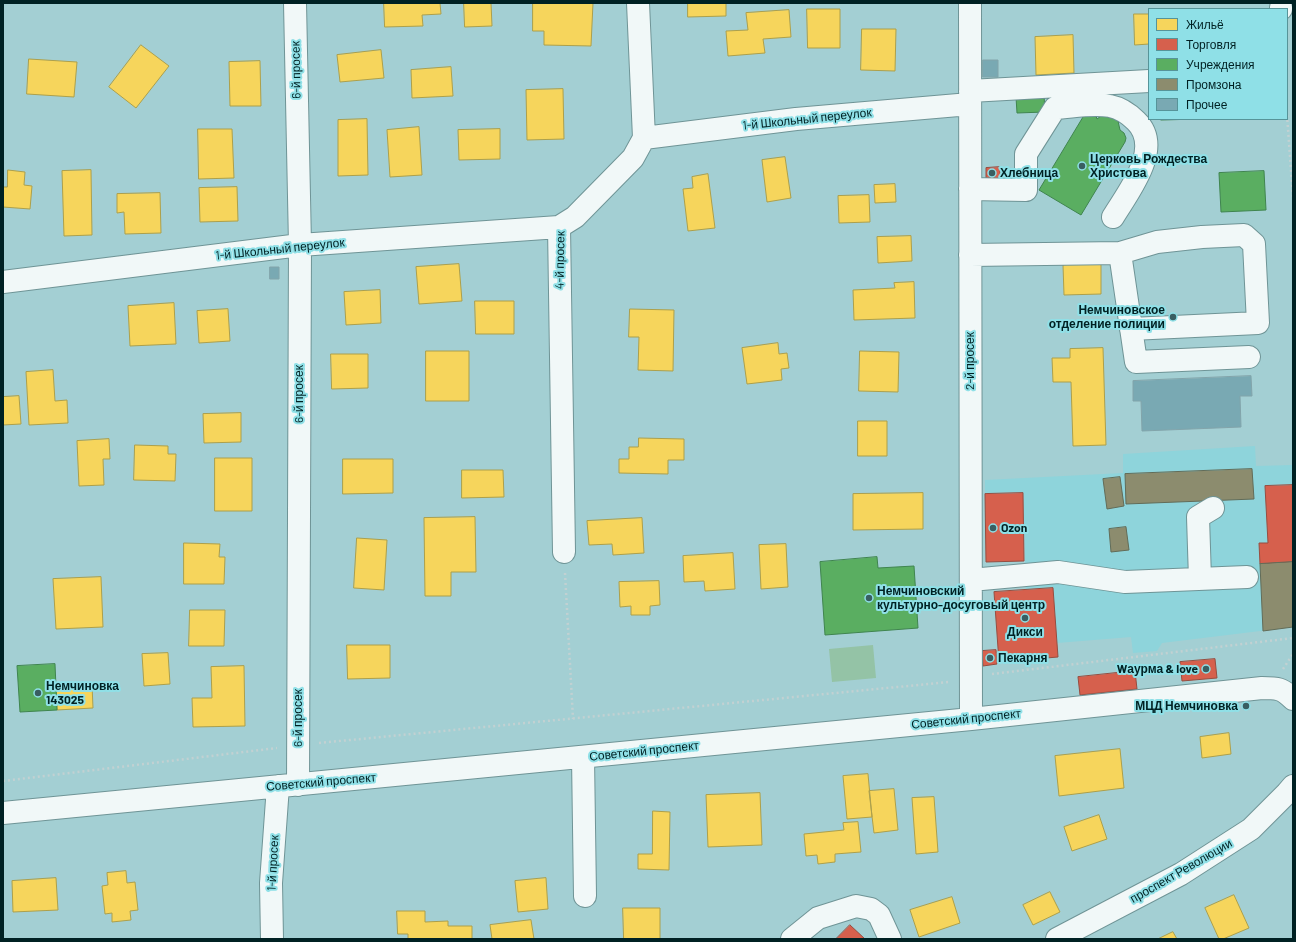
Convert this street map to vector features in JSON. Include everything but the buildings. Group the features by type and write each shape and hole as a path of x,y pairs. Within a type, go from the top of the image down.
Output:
{"street":[{"name":"6-й просек","path":"288,786 298,745 300,245 295,3"},
{"path":"638,3 644,138"},
{"name":"2-й просек","path":"970,3 971,719"},
{"name":"1-й Школьный переулок","path":"644,138 970,98 1148,80"},
{"path":"970,190 1026,190 1026,154 1055,108 1101,105 1112,106 1132,116 1140,124 1147,144 1141,170 1113,217"},
{"name":"4-й просек","path":"564,552 559,227 574,217 632,158 644,138"},
{"name":"1-й Школьный переулок","path":"3,282 300,245 559,227"},
{"path":"970,254 1120,253 1157,242 1202,237 1244,235 1254,244 1258,323 1131,329"},
{"path":"1120,253 1136,362 1249,357"},
{"path":"1200,579 1198,517 1213,508"},
{"path":"971,580 1058,572 1125,582 1247,577"},
{"name":"Советский проспект","path":"3,813 971,719 1262,688 1274,688 1288,694"},
{"path":"583,757 586,896"},
{"name":"1-й просек","path":"272,939 271,883 288,786"},
{"name":"проспект Революции","path":"1057,939 1180,874 1251,829 1293,786"},
{"path":"792,939 818,918 856,906 871,909 878,915 890,939"}],"path":[{"path":"1287,120 1293,198"},
{"path":"564,552 573,718"},
{"path":"3,781 298,745 950,682 971,677 1293,638"}],"shaded area":[{"path":"1255,446 1256,466 1293,465 1293,485 1265,486 1268,543 1259,544 1260,564 1293,562 1293,627 1162,643 1157,651 1133,653 1131,637 1057,643 1026,590 1023,493 985,494 985,480 1123,473 1123,454"}],"green space":[{"path":"873,645 876,678 832,682 829,649"}],"place":[{"name":"Церковь Рождества Христова","path":"1082,166"},
{"name":"Хлебница","path":"992,173"},
{"name":"Немчиновское отделение полиции","path":"1173,317"},
{"name":"Ozon","path":"993,528"},
{"name":"Немчиновский культурно-досуговый центр","path":"869,598"},
{"name":"Дикси","path":"1025,618"},
{"name":"Пекарня","path":"990,658"},
{"name":"Wаурма & love","path":"1206,669"},
{"name":"Немчиновка 143025","path":"38,693"},
{"name":"МЦД Немчиновка","path":"1246,706"}]}
